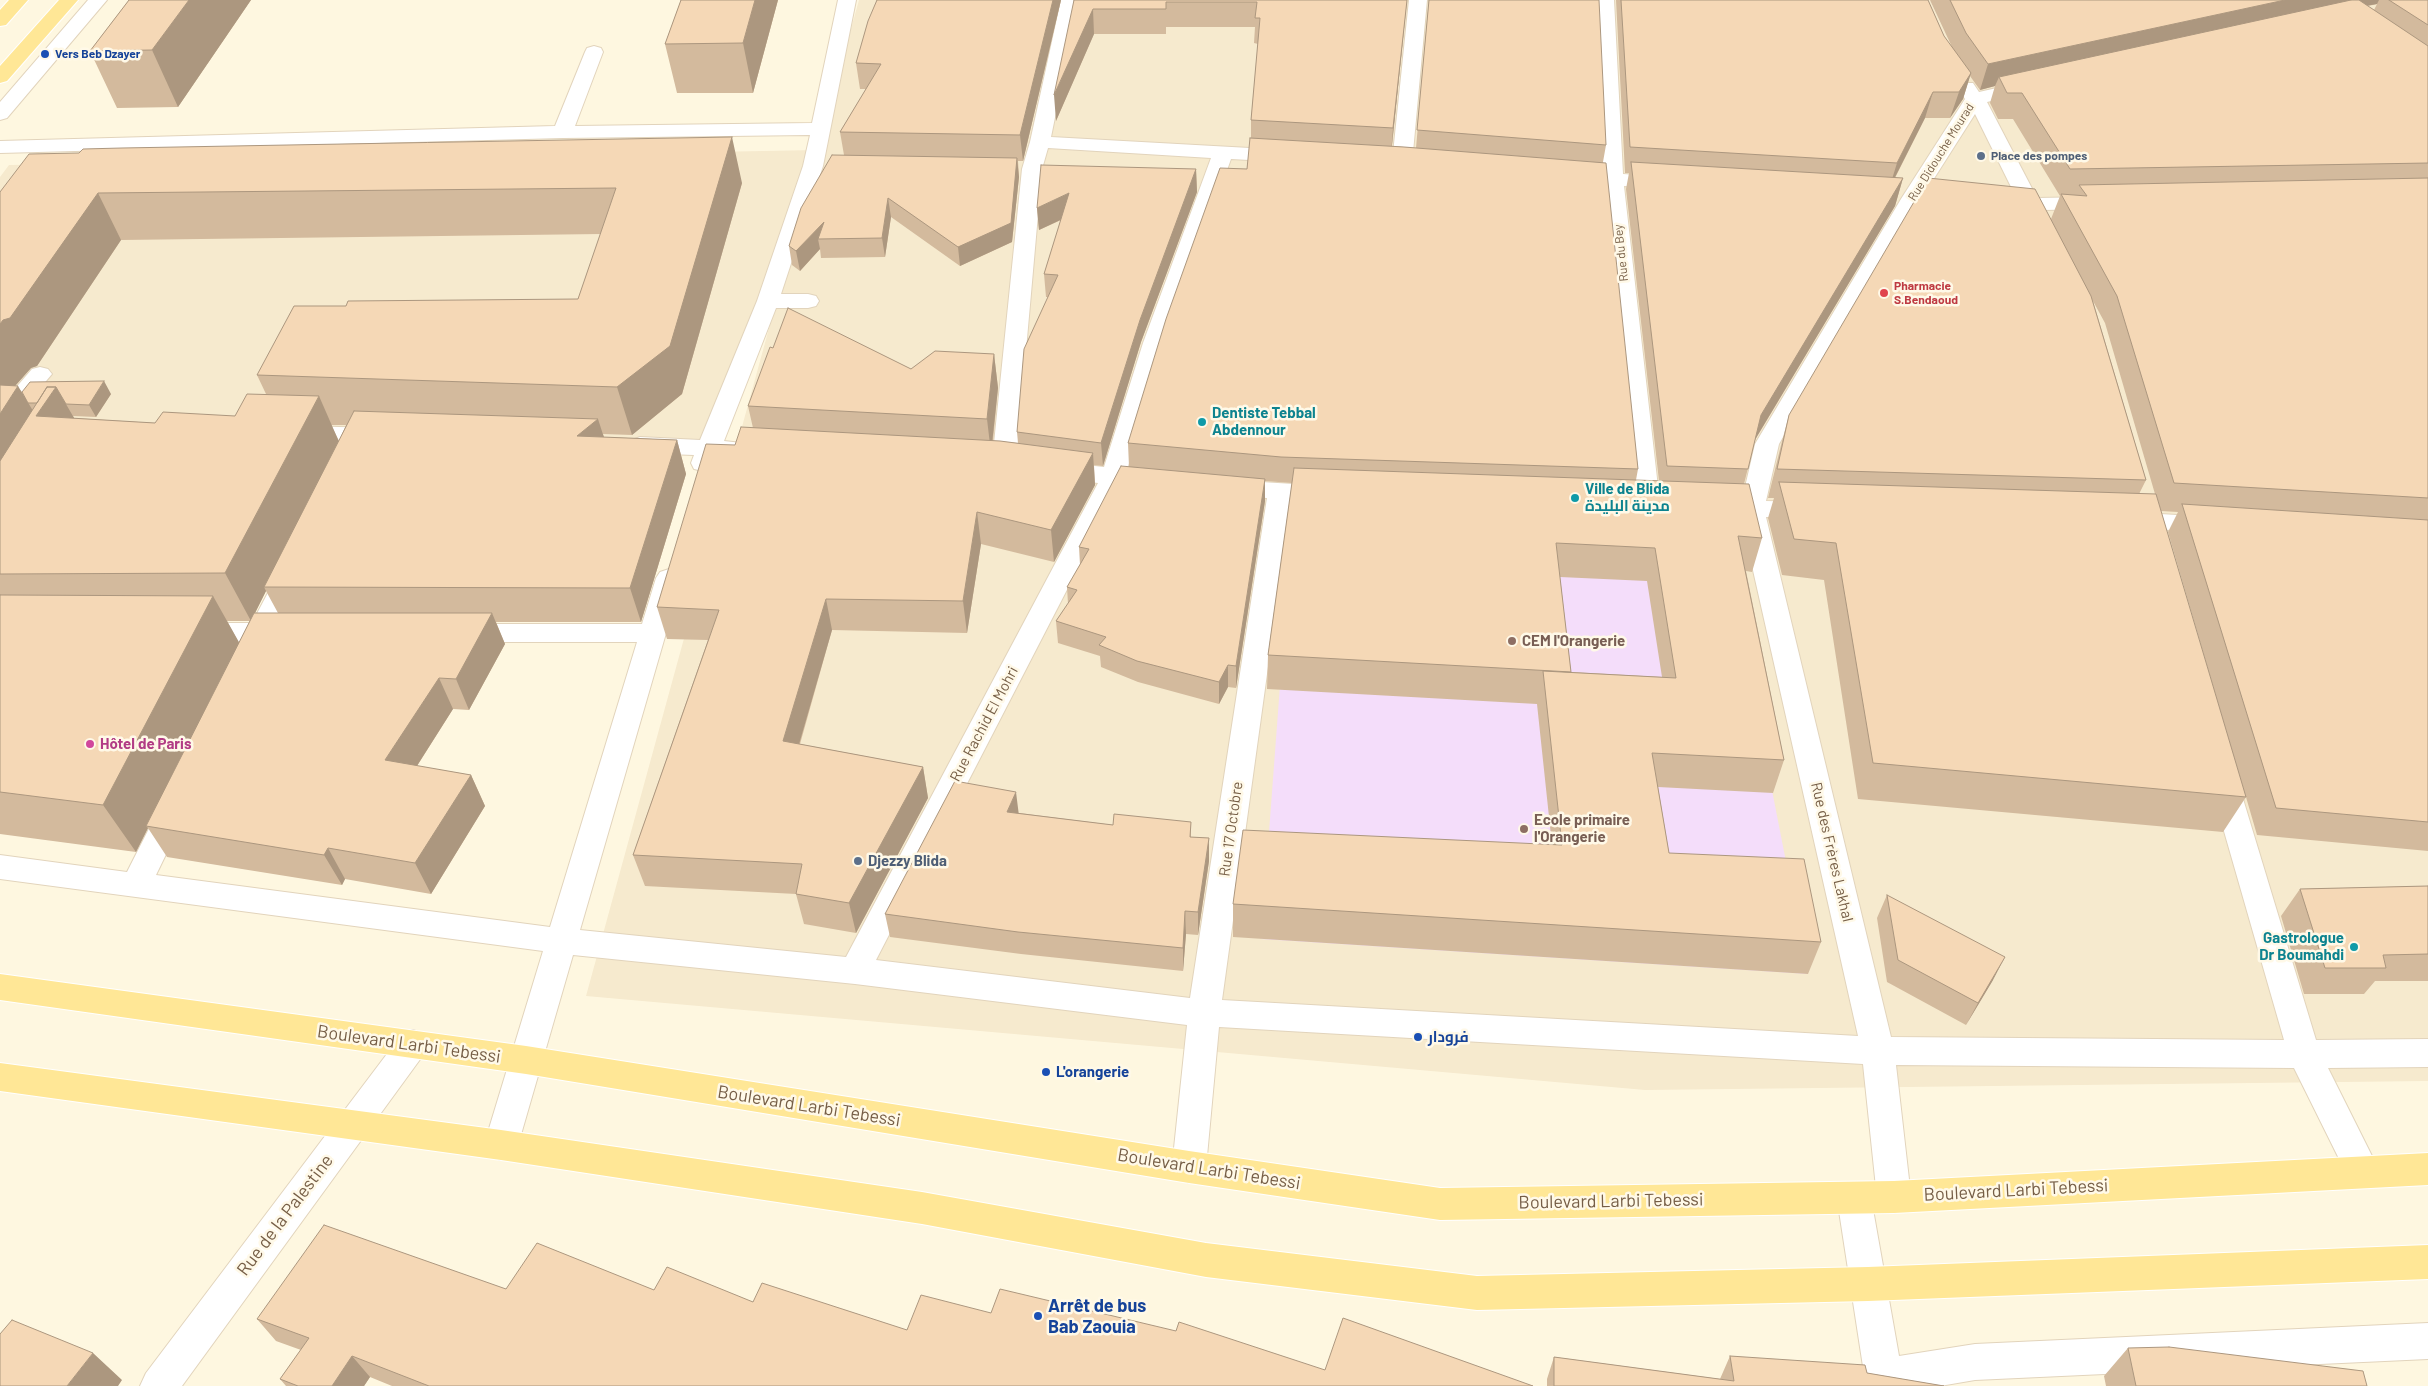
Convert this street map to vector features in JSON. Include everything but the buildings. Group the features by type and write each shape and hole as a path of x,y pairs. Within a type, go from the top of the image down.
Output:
{"main road":[{"path":"0,21 19,0"},
{"path":"0,77 69,0"},
{"name":"Boulevard Larbi Tebessi","path":"0,987 526,1060 1189,1167 1440,1204 1894,1197 2428,1168"},
{"path":"0,1078 502,1145 922,1208 1206,1260 1477,1293 1868,1284 2428,1262"}],"street":[{"path":"0,114 98,0"},
{"path":"697,484 708,447 823,166 821,130 847,0"},
{"path":"1070,0 1040,142 1022,169 1010,464 1172,483"},
{"path":"1382,161 1411,163 1418,0"},
{"name":"Rue du Bey","path":"1605,0 1613,180 1648,505"},
{"path":"563,132 594,52"},
{"path":"1958,76 1975,99 2052,247"},
{"name":"Rue Didouche Mourad","path":"1752,509 1767,444 1911,199 1975,99 2042,84"},
{"path":"0,87 24,86"},
{"path":"0,147 563,132 821,130"},
{"path":"1040,142 1302,157"},
{"name":"Rue Rachid El Mohri","path":"855,971 1113,477 1154,343 1222,152"},
{"path":"1555,175 1682,185"},
{"path":"1994,202 2030,204 2110,202"},
{"path":"768,302 808,301"},
{"path":"0,422 40,374"},
{"path":"0,422 28,424"},
{"path":"280,433 406,437"},
{"path":"344,463 358,436"},
{"path":"620,444 767,450"},
{"path":"1201,485 1280,492 1350,495"},
{"name":"Rue 17 Octobre","path":"1189,1167 1204,1013 1280,492"},
{"path":"1695,507 1831,511"},
{"name":"Rue des Frères Lakhal","path":"1752,509 1878,1051 1894,1197"},
{"path":"2145,512 2156,550"},
{"path":"2108,520 2145,512 2235,526"},
{"path":"244,667 300,552"},
{"path":"502,1145 675,559"},
{"path":"174,632 310,633"},
{"path":"437,633 653,633"},
{"path":"2215,749 2304,1054 2363,1172"},
{"path":"136,884 183,789"},
{"path":"0,866 562,941 855,971 1204,1013 1878,1051 2428,1053"},
{"name":"Rue de la Palestine","path":"159,1386 412,1044"},
{"path":"1854,1198 1885,1381 1975,1362 2428,1341"}],"shaded area":[{"name":"Ville de Blida مدينة البليدة","path":"859,0 2428,0 2428,1081 1645,1090 586,996 811,175 708,447 0,423 0,177 9,165 817,150 816,155"},
{"name":"Ecole primaire l'Orangerie","path":"1722,535 1808,974 1261,939 1287,592"}],"place":[{"name":"Vers Beb Dzayer","path":"45,54"},
{"name":"Place des pompes","path":"1981,156"},
{"name":"Pharmacie S.Bendaoud","path":"1884,293"},
{"name":"Dentiste Tebbal Abdennour","path":"1202,422"},
{"name":"Ville de Blida مدينة البليدة","path":"1575,498"},
{"name":"CEM l'Orangerie","path":"1512,641"},
{"name":"Hôtel de Paris","path":"90,744"},
{"name":"Ecole primaire l'Orangerie","path":"1524,829"},
{"name":"Djezzy Blida","path":"858,861"},
{"name":"Gastrologue Dr Boumahdi","path":"2354,947"},
{"name":"فرودار","path":"1418,1037"},
{"name":"L'orangerie","path":"1046,1072"},
{"name":"Arrêt de bus Bab Zaouia","path":"1038,1316"}]}
